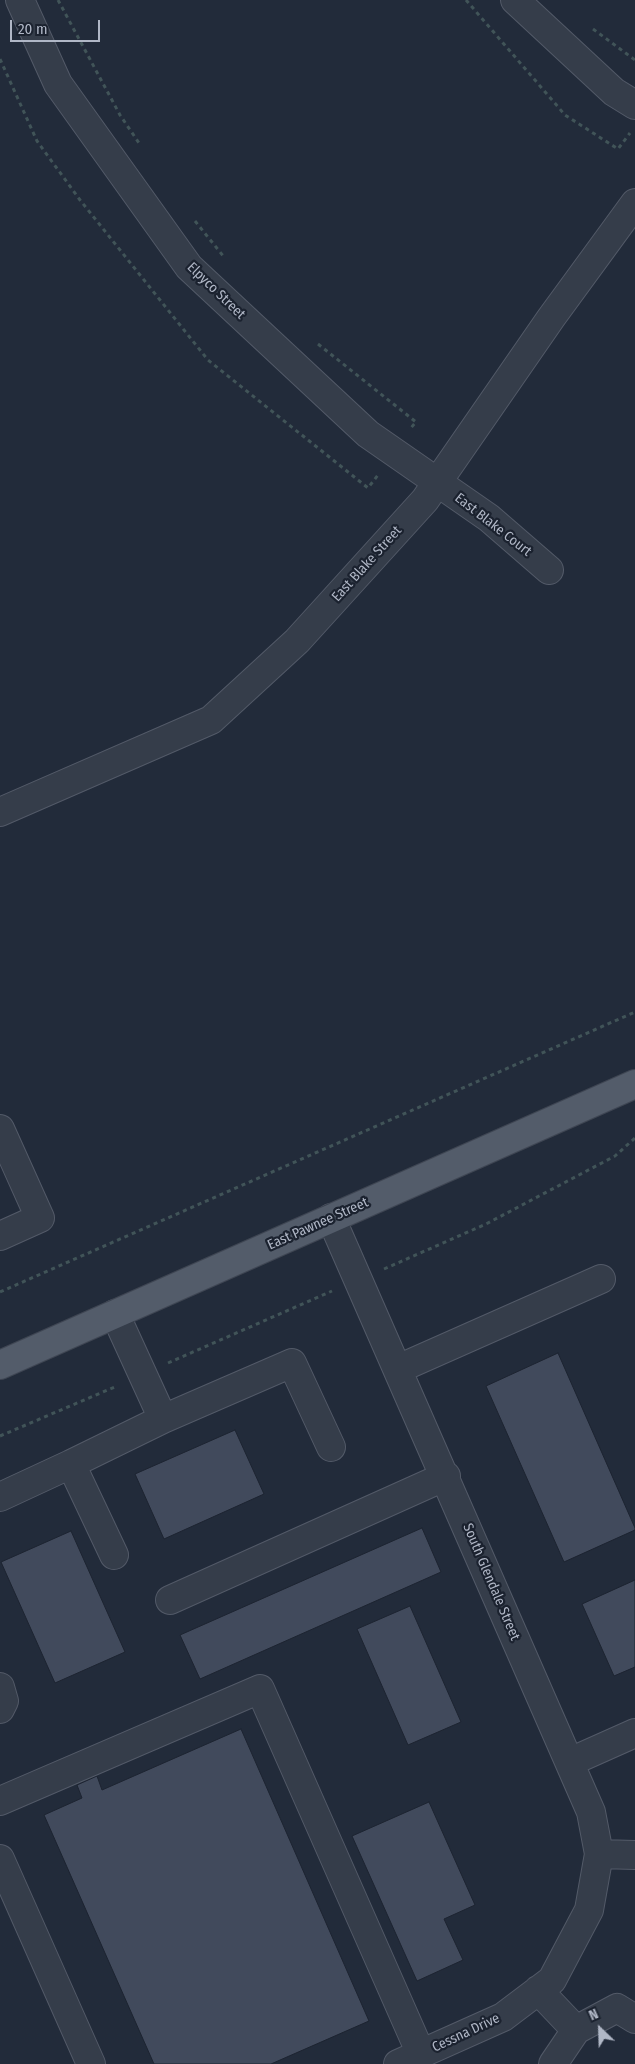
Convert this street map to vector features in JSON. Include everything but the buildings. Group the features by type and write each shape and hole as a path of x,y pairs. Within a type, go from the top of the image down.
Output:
{"main road":[{"name":"East Pawnee Street","path":"0,1364 635,1084"}],"street":[{"name":"Elpyco Street","path":"20,0 58,84 189,267 368,434 437,482"},
{"path":"515,0 614,92 635,106"},
{"name":"East Blake Street","path":"0,812 211,720 297,641 425,500 551,318 635,203"},
{"name":"East Blake Court","path":"437,482 488,518 549,570"},
{"path":"0,1129 40,1218 0,1236"},
{"name":"South Glendale Street","path":"331,1218 446,1476 591,1812 599,1854 588,1910 567,1951"},
{"path":"398,1369 601,1279"},
{"path":"115,1314 163,1418"},
{"path":"0,1496 71,1464 163,1418 292,1363 331,1446"},
{"path":"71,1464 114,1555"},
{"path":"170,1600 446,1476"},
{"path":"0,1686 4,1701 0,1709"},
{"path":"0,1801 260,1689 410,2059"},
{"path":"570,1762 635,1733"},
{"path":"599,1854 635,1855"},
{"path":"0,1860 91,2064"},
{"name":"Cessna Drive","path":"410,2059 503,2017 552,1980 567,1951"},
{"path":"538,1990 576,2030"},
{"path":"553,2064 576,2030 617,2008 635,2019"}],"path":[{"path":"58,0 120,115 141,145"},
{"path":"466,0 565,115 618,148 635,126"},
{"path":"587,26 635,60"},
{"path":"0,59 37,141 80,200 208,360 368,488 416,422 314,341"},
{"path":"190,214 227,260"},
{"path":"0,1292 635,1012"},
{"path":"0,1436 486,1224 615,1156 635,1138"}]}
